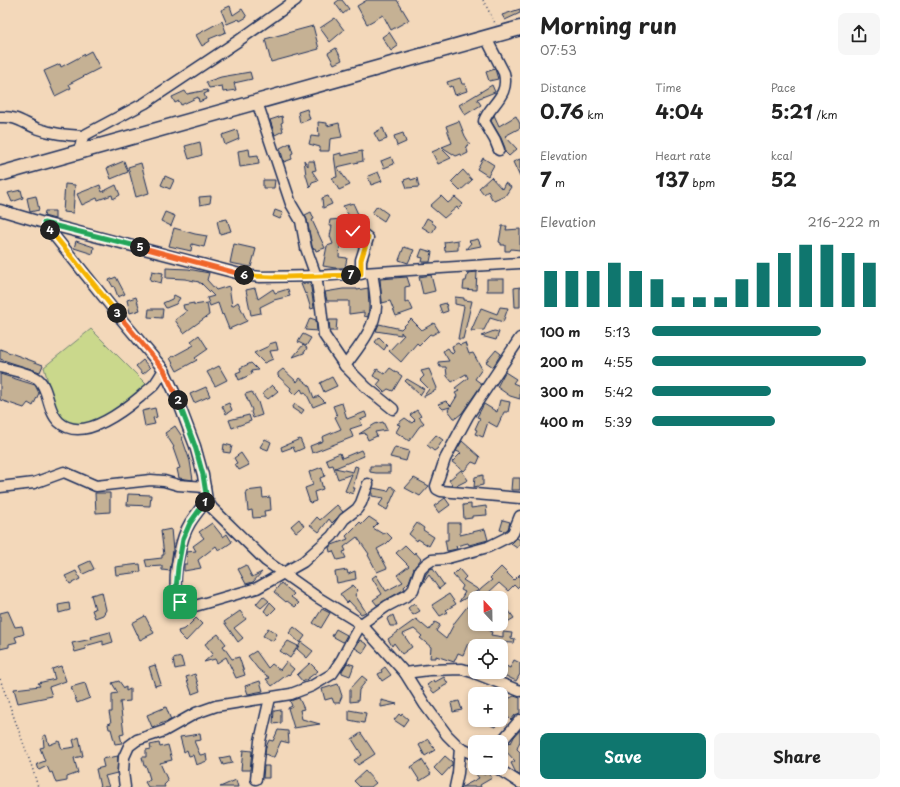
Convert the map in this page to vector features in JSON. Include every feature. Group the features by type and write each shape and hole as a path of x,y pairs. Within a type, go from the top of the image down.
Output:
{"highway":[{"path":"0,174 520,28"}],"street":[{"path":"0,117 10,116 36,128 60,135 83,136 145,103 238,42 292,1"},
{"path":"486,38 506,78 504,90 494,106 486,114 484,121 499,150"},
{"path":"257,102 291,204 301,221 306,248 316,276 324,335 345,366 367,388 393,409"},
{"path":"79,152 83,136"},
{"path":"0,210 44,223 244,275 260,277 361,274 520,263"},
{"path":"44,223 164,370 176,396 195,446 203,475 207,500 212,508 232,530 266,561 361,624 405,673 447,735 460,748 468,752"},
{"path":"353,231 363,234 368,238 361,260 361,274"},
{"path":"345,366 362,343 371,325 376,309 376,293 372,273"},
{"path":"520,338 468,416 445,459 436,486 437,489 441,491 520,498"},
{"path":"0,367 37,378 42,383 52,413 59,423 73,429 88,428 108,420 130,405 154,385 164,370"},
{"path":"0,488 34,482 64,472 96,486 151,480 164,481 178,485 205,487"},
{"path":"207,500 190,523 183,539 176,589 180,602 186,607 195,606 257,588 303,562 332,536 344,519 357,509 361,503 368,484"},
{"path":"125,787 123,772 124,757 129,746 137,740 164,731 196,713 216,706 292,694 312,686 332,674 361,624 387,606 408,595 412,590 420,570 426,564 432,560 444,559 488,547 508,537 513,533 520,516"},
{"path":"405,673 429,670 462,669 520,691"},
{"path":"256,779 260,741 270,698"},
{"path":"507,735 520,720"},
{"path":"455,787 460,748"},
{"path":"508,775 520,783"}],"path":[{"path":"483,0 500,34"},
{"path":"0,680 38,787"}],"green space":[{"path":"91,329 150,388 104,421 75,429 58,419 44,367"}],"building":[{"path":"342,0 349,9 343,14 335,3"},
{"path":"367,0 397,0 409,20 391,30 383,15 367,24 357,6"},
{"path":"230,6 233,15 242,9 247,17 240,21 239,19 227,24 221,10"},
{"path":"520,9 520,13 505,20 502,15"},
{"path":"335,18 344,30 330,42 320,28"},
{"path":"222,21 226,32 209,39 210,41 202,46 196,35"},
{"path":"313,26 319,49 271,62 265,39"},
{"path":"389,32 398,46 391,51 382,37"},
{"path":"336,48 342,60 334,64 328,53"},
{"path":"91,51 100,68 69,84 71,88 55,96 44,71 60,64 61,67"},
{"path":"495,69 498,79 489,81 486,72"},
{"path":"250,72 252,79 234,83 236,90 223,92 222,86 209,88 206,82 221,77"},
{"path":"460,78 462,84 465,84 467,91 455,95 452,86 449,87 447,82"},
{"path":"492,85 495,92 477,99 481,105 465,115 459,105"},
{"path":"207,90 208,92 204,94 206,99 199,102 198,97 181,105 179,101 175,103 172,97 185,91 187,94"},
{"path":"307,109 310,119 300,123 298,112"},
{"path":"494,115 499,126 516,116 520,124 520,128 505,136 517,149 509,156 505,152 501,138 491,121"},
{"path":"282,116 283,122 281,123 283,131 275,135 270,120"},
{"path":"459,121 470,144 466,146 468,153 462,156 461,154 456,156 442,147 452,143 446,126"},
{"path":"318,122 327,123 327,126 339,123 342,137 330,139 329,151 320,151 320,147 309,144 311,136 319,137"},
{"path":"383,128 387,139 379,142 374,133"},
{"path":"237,130 239,139 225,145 222,135"},
{"path":"403,133 406,142 397,146 394,136"},
{"path":"200,142 202,155 189,159 185,146"},
{"path":"290,143 293,153 291,154 292,159 284,162 280,148"},
{"path":"441,148 451,158 438,164 432,152"},
{"path":"249,149 250,156 258,155 259,164 240,167 238,151"},
{"path":"362,151 363,161 337,167 350,185 339,190 332,178 337,177 334,155 341,153 341,156"},
{"path":"391,157 394,164 384,168 381,161"},
{"path":"483,158 494,165 488,176 477,169"},
{"path":"520,159 520,177 513,162"},
{"path":"304,160 308,166 308,161 314,161 316,170 312,171 318,180 312,182 310,188 306,175"},
{"path":"124,161 128,172 111,179 107,168"},
{"path":"141,163 149,193 136,197 128,167"},
{"path":"463,170 472,180 460,191 451,182"},
{"path":"378,172 382,181 371,185 368,176"},
{"path":"165,176 174,180 170,189 161,185"},
{"path":"491,177 502,189 505,183 511,187 505,196 494,201 488,191 484,194 479,188"},
{"path":"410,178 411,180 417,178 419,187 407,188 404,180"},
{"path":"263,180 275,180 274,188 263,188"},
{"path":"65,184 75,185 73,213 63,212"},
{"path":"100,185 102,192 116,185 120,195 113,199 112,195 98,200 97,198 82,205 77,194"},
{"path":"21,190 23,198 12,202 8,193"},
{"path":"36,196 39,210 30,212 27,198"},
{"path":"211,196 210,203 200,205 199,197"},
{"path":"328,196 332,204 323,208 322,198"},
{"path":"441,196 448,203 455,197 463,204 444,218 430,206"},
{"path":"353,203 362,223 349,226 346,219 351,219 343,206"},
{"path":"377,206 388,214 384,221 372,213"},
{"path":"275,210 283,213 280,219 273,216"},
{"path":"45,211 55,211 55,219 44,216"},
{"path":"165,212 175,216 171,226 161,221"},
{"path":"311,212 314,219 312,220 325,248 316,251 312,246 305,215"},
{"path":"427,218 436,226 432,233 422,227"},
{"path":"227,219 231,231 220,234 217,221"},
{"path":"342,219 339,257 347,258 345,268 323,266 327,246 333,244 330,236 332,226 329,226 330,220"},
{"path":"502,226 507,226 506,230 520,229 520,250 511,249 510,251 505,251 505,245 501,245 499,242"},
{"path":"174,228 207,236 204,247 192,244 191,251 169,246"},
{"path":"478,239 481,246 466,249 471,243 469,241"},
{"path":"458,240 458,250 445,251 444,242"},
{"path":"76,241 94,247 93,254 74,248"},
{"path":"234,244 256,249 251,267 230,263"},
{"path":"404,247 414,250 408,263 399,260"},
{"path":"422,249 432,252 430,262 422,262 423,258 419,257"},
{"path":"166,268 188,269 209,273 207,280 216,290 229,286 232,306 238,302 247,321 229,329 218,303 210,306 207,298 214,296 201,283 185,279 166,278"},
{"path":"152,271 163,273 161,283 150,280"},
{"path":"477,272 476,290 463,289 464,281 466,281 468,273"},
{"path":"431,275 435,291 423,294 419,277"},
{"path":"116,277 125,294 118,297 114,286 113,287 109,280"},
{"path":"407,277 410,286 405,287 405,303 409,301 413,310 396,316 390,301 382,303 380,279"},
{"path":"487,279 504,279 504,291 487,291"},
{"path":"309,283 311,288 314,308 311,309 306,293 305,294 301,284"},
{"path":"520,287 520,307 515,307 514,288"},
{"path":"255,288 258,299 273,289 275,293 288,289 290,296 274,300 260,307 261,313 251,315 246,290"},
{"path":"368,288 368,317 364,316 364,312 349,314 349,301 327,301 325,292 343,289 357,290"},
{"path":"174,295 180,298 176,304 166,308 163,303 172,299"},
{"path":"136,297 140,310 130,313 127,300"},
{"path":"455,297 472,301 463,339 458,339 464,306 455,304"},
{"path":"194,303 194,305 207,303 209,315 184,333 175,320 187,311 184,309 183,305"},
{"path":"446,303 448,311 442,313 439,305"},
{"path":"500,307 508,308 503,322 490,318 484,330 471,331 481,308 497,314"},
{"path":"149,309 163,309 162,318 148,317"},
{"path":"310,318 316,320 317,331 305,330"},
{"path":"411,319 422,330 434,323 439,331 432,335 430,334 419,345 417,343 401,362 389,351 404,335 401,332 401,335 376,331 379,324 401,329"},
{"path":"329,320 337,320 336,331 330,331"},
{"path":"494,331 499,332 496,340 481,336"},
{"path":"303,334 311,338 306,346 298,342"},
{"path":"199,335 208,349 195,358 197,360 177,371 170,358 194,345 191,341"},
{"path":"379,337 387,345 384,350 375,342"},
{"path":"276,342 278,350 270,351 273,359 264,363 254,353 269,346 269,344"},
{"path":"458,343 460,345 465,343 469,354 473,353 482,369 475,379 482,384 462,413 454,418 448,410 450,407 443,409 438,404 446,401 451,406 457,396 455,393 459,391 455,388 468,378 466,374 452,382 447,376 446,367 440,367 438,362 449,361 443,351 448,348 452,354 454,352 452,346"},
{"path":"303,345 307,348 304,353 293,357"},
{"path":"0,349 43,365 40,372 0,359"},
{"path":"496,350 501,354 493,367 486,362"},
{"path":"143,360 150,368 143,374 136,366"},
{"path":"251,363 258,370 251,371 252,374 239,380 236,373 241,371 240,368"},
{"path":"219,366 227,380 215,386 207,372"},
{"path":"390,368 402,376 393,391 388,389 384,392 377,385 381,380 373,376 377,369 385,374"},
{"path":"283,369 297,382 300,378 309,385 314,398 319,396 325,402 313,407 305,392 303,393 301,389 295,395 290,390 291,388 278,376 278,373"},
{"path":"429,369 437,388 423,397 429,389 420,380 424,376 421,371"},
{"path":"505,372 516,379 513,383 520,386 520,399 510,396 497,387"},
{"path":"0,374 35,385 39,393 33,406 28,403 24,408 0,400"},
{"path":"332,377 337,386 324,392 320,383"},
{"path":"407,379 424,389 420,395 405,381"},
{"path":"272,385 278,391 268,399 262,394"},
{"path":"206,387 210,396 194,403 190,394"},
{"path":"252,392 258,402 262,415 253,418 251,412 252,410 245,394"},
{"path":"500,400 510,402 508,412 504,412 497,427 488,422 483,437 475,434 477,430 475,429 480,418 477,417 484,404 497,412"},
{"path":"229,403 232,410 226,414 222,406"},
{"path":"342,403 347,419 365,412 367,417 360,420 362,425 350,429 353,437 312,453 310,446 323,441 322,437 341,429 335,417 337,416 333,406"},
{"path":"295,404 304,410 301,414 292,408"},
{"path":"155,408 157,417 153,418 155,424 145,426 142,411"},
{"path":"417,410 421,416 419,417 424,423 419,427 409,441 396,432 400,425 397,424 405,418 412,423 415,420 410,415"},
{"path":"249,415 251,421 232,428 229,420"},
{"path":"383,422 387,430 375,432 377,436 368,440 365,433 359,434 375,424"},
{"path":"175,426 183,438 190,461 193,480 179,478 177,469 180,468 173,448 174,447 165,433"},
{"path":"436,435 443,440 434,451 427,445"},
{"path":"265,439 271,442 268,450 260,447"},
{"path":"300,439 304,448 295,452 293,447 282,451 281,447"},
{"path":"462,441 480,457 477,464 472,462 464,471 452,462 461,453 456,451"},
{"path":"224,444 232,446 230,453 223,452"},
{"path":"395,447 409,451 406,461 390,457"},
{"path":"361,450 364,456 335,468 353,472 355,466 358,467 353,494 345,491 352,474 338,479 333,465 329,466 326,459 340,453 342,458"},
{"path":"241,453 249,465 239,470 235,464 237,463 234,458"},
{"path":"370,466 390,466 390,473 370,472"},
{"path":"322,467 325,476 320,478 323,489 314,492 316,501 310,503 305,488 313,485 309,472"},
{"path":"461,470 468,480 453,486 449,480"},
{"path":"483,475 483,485 474,487 475,477"},
{"path":"414,478 429,486 420,496 405,488"},
{"path":"512,478 520,478 520,490 511,490"},
{"path":"391,486 396,490 387,510 379,505 384,498 372,496 372,493 373,488 388,491"},
{"path":"262,489 263,498 270,497 271,510 264,511 265,517 253,518 252,510 248,511 246,491"},
{"path":"95,493 110,493 110,512 96,513"},
{"path":"128,494 151,495 150,506 127,505"},
{"path":"445,498 450,505 439,513 434,506"},
{"path":"471,504 471,508 486,506 487,515 472,516 472,518 464,519 463,505"},
{"path":"337,505 343,512 332,523 329,519 319,532 310,525 317,517 320,520"},
{"path":"369,517 378,523 373,528 383,534 386,532 392,538 386,544 377,549 387,568 377,572 368,555 369,554 357,537 344,547 346,551 343,552 346,558 337,560 333,551 330,552 329,547 348,539 346,536 360,522 362,524"},
{"path":"299,519 304,526 296,532 291,526"},
{"path":"503,520 510,522 508,529 505,531 500,530"},
{"path":"212,523 223,537 227,534 232,542 219,551 216,546 198,560 201,568 184,571 184,564 187,564 186,552 196,551 193,546 204,538 199,532"},
{"path":"417,523 424,528 423,530 434,537 429,546 418,539 417,541 409,534"},
{"path":"448,523 460,523 460,535 485,529 488,540 469,545 468,543 456,546 457,549 447,551 445,540 448,540"},
{"path":"171,529 173,550 170,571 162,570 162,566 147,567 145,560 162,558 162,555 164,555 161,531"},
{"path":"517,538 520,540 520,544 517,548 511,544"},
{"path":"405,545 414,554 415,552 421,559 414,568 409,582 404,587 405,589 377,605 373,600 382,594 372,578 376,575 386,591 403,582 397,575 409,566 396,553"},
{"path":"90,561 94,569 83,574 79,566"},
{"path":"140,564 141,572 116,575 115,567"},
{"path":"246,565 252,577 262,572 253,582 246,584 238,569"},
{"path":"501,567 514,580 520,574 520,585 517,588 514,585 508,591 499,583 490,591 479,591 492,580 490,578"},
{"path":"434,568 433,569 444,585 439,589 429,575 421,586 426,574 430,569"},
{"path":"459,569 466,577 463,580 479,590 468,591 468,597 459,602 465,592 461,590 463,586 453,575"},
{"path":"347,570 348,574 355,571 356,579 337,583 335,572"},
{"path":"76,571 80,579 70,584 65,576"},
{"path":"281,583 294,594 291,597 299,603 295,607 274,592"},
{"path":"353,585 358,590 355,595 366,612 361,614 349,601 347,603 340,594"},
{"path":"102,592 106,610 103,615 95,618 92,610 95,609 91,595"},
{"path":"449,594 456,604 446,610 448,612 440,616 432,605"},
{"path":"263,596 269,601 261,608 256,604"},
{"path":"270,602 276,608 269,615 264,611"},
{"path":"69,603 70,610 59,613 58,605"},
{"path":"414,603 420,611 413,615 408,608"},
{"path":"468,606 468,631 489,631 492,632 491,635 503,637 503,632 512,633 511,638 515,639 514,643 508,643 508,639 468,639 463,655 458,653 454,662 436,656 436,658 430,658 431,647 420,638 422,636 414,629 403,634 412,647 402,654 394,643 392,646 388,639 416,619 429,630 435,622 440,625 436,631 446,639 455,622"},
{"path":"322,609 330,613 321,628 313,623"},
{"path":"8,611 15,627 22,626 24,634 15,637 17,642 9,644 9,647 0,649 0,613"},
{"path":"240,611 246,619 234,628 243,638 238,642 224,622"},
{"path":"508,612 514,618 508,622"},
{"path":"393,615 397,626 390,626 387,619"},
{"path":"145,616 154,633 140,640 132,623"},
{"path":"196,618 202,624 186,641 178,631 185,629"},
{"path":"294,627 305,636 300,643 289,633"},
{"path":"268,628 277,634 273,641 263,636"},
{"path":"336,629 347,635 343,642 332,636"},
{"path":"110,632 113,642 103,645 103,641 85,646 86,649 75,652 72,643 92,639 91,637"},
{"path":"218,634 226,644 223,646 232,659 239,657 245,675 236,678 226,657 217,663 215,659 204,662 213,654 205,644"},
{"path":"360,640 368,645 363,653 355,648"},
{"path":"288,641 298,646 290,658 280,651"},
{"path":"301,642 313,651 307,658 297,649"},
{"path":"256,651 268,668 272,664 280,670 286,662 294,669 289,675 288,674 272,686 266,679 270,678 258,669 248,656"},
{"path":"181,657 184,667 175,669 173,659"},
{"path":"514,660 520,663 520,674 516,681 508,677 508,667 510,668"},
{"path":"310,663 318,671 303,682 297,675"},
{"path":"347,663 354,665 350,676 342,673"},
{"path":"155,665 161,684 155,686 149,667"},
{"path":"61,666 66,681 49,687 52,696 18,703 14,689 40,686 38,683 55,679 52,669"},
{"path":"385,667 391,675 382,681 378,674 382,672 381,670"},
{"path":"195,674 200,691 192,694 186,677"},
{"path":"362,676 367,680 359,690 358,701 350,702 350,689"},
{"path":"444,677 448,684 434,693 427,685 434,680 435,682"},
{"path":"119,681 124,688 126,687 126,691 130,689 130,701 120,702 124,734 120,735 122,743 115,744 108,724 111,723 109,712 112,712 112,694 118,693 112,683"},
{"path":"260,681 263,691 248,694 245,686"},
{"path":"85,683 90,698 77,703 71,687"},
{"path":"338,684 342,696 339,703 334,703 332,698 325,700 322,689"},
{"path":"514,696 520,698 520,713 515,715 511,720 508,717 508,697"},
{"path":"299,698 304,709 300,710 302,719 320,724 294,728 288,708 292,706 290,701"},
{"path":"381,700 397,704 381,707"},
{"path":"459,701 462,710 453,712 451,703"},
{"path":"166,707 171,720 152,727 147,715"},
{"path":"281,710 281,723 273,724 274,711"},
{"path":"349,710 366,713 364,723 349,720"},
{"path":"399,714 401,716 402,714 408,719 403,726 394,720"},
{"path":"278,730 288,731 289,743 281,741 274,757 272,757 265,754 266,747 269,740 273,741"},
{"path":"520,730 520,741 517,749 520,752 520,775 516,773 511,763 515,761 508,753 508,744 510,742 511,743"},
{"path":"361,733 375,754 358,765 354,760 362,755 352,739"},
{"path":"200,734 201,740 194,741 200,755 206,754 207,761 196,765 193,755 189,756 187,750 184,752 180,737"},
{"path":"46,735 49,745 59,741 62,749 75,747 73,740 79,737 83,756 74,758 78,773 67,777 67,781 56,783 52,772 50,773 47,766 39,770 37,764 45,761 40,748 44,747 43,736"},
{"path":"428,739 435,750 425,756 419,745"},
{"path":"159,743 160,747 168,745 172,760 160,763 168,781 164,785 165,787 148,787 145,782 150,779 142,757 146,757 146,750 151,749 150,745"},
{"path":"243,750 252,751 250,770 241,770"},
{"path":"118,756 117,773 105,776 109,787 100,787 96,769 104,767 102,759"},
{"path":"230,756 232,763 223,765 220,758"},
{"path":"445,756 452,762 452,765 442,776 434,768"},
{"path":"422,760 431,774 420,781 411,767"},
{"path":"264,766 269,766 269,778 263,778"},
{"path":"365,771 376,783 371,787 360,787 354,781"},
{"path":"477,775 490,775 492,778 480,785 481,787 462,787 479,778"},
{"path":"236,780 238,787 220,787"}],"route":[{"path":"180,602 176,589 183,539 190,523 207,500 203,475 195,446 176,396 164,370 44,223 244,275 260,277 361,274 361,260 368,238 363,234 353,231"}]}
